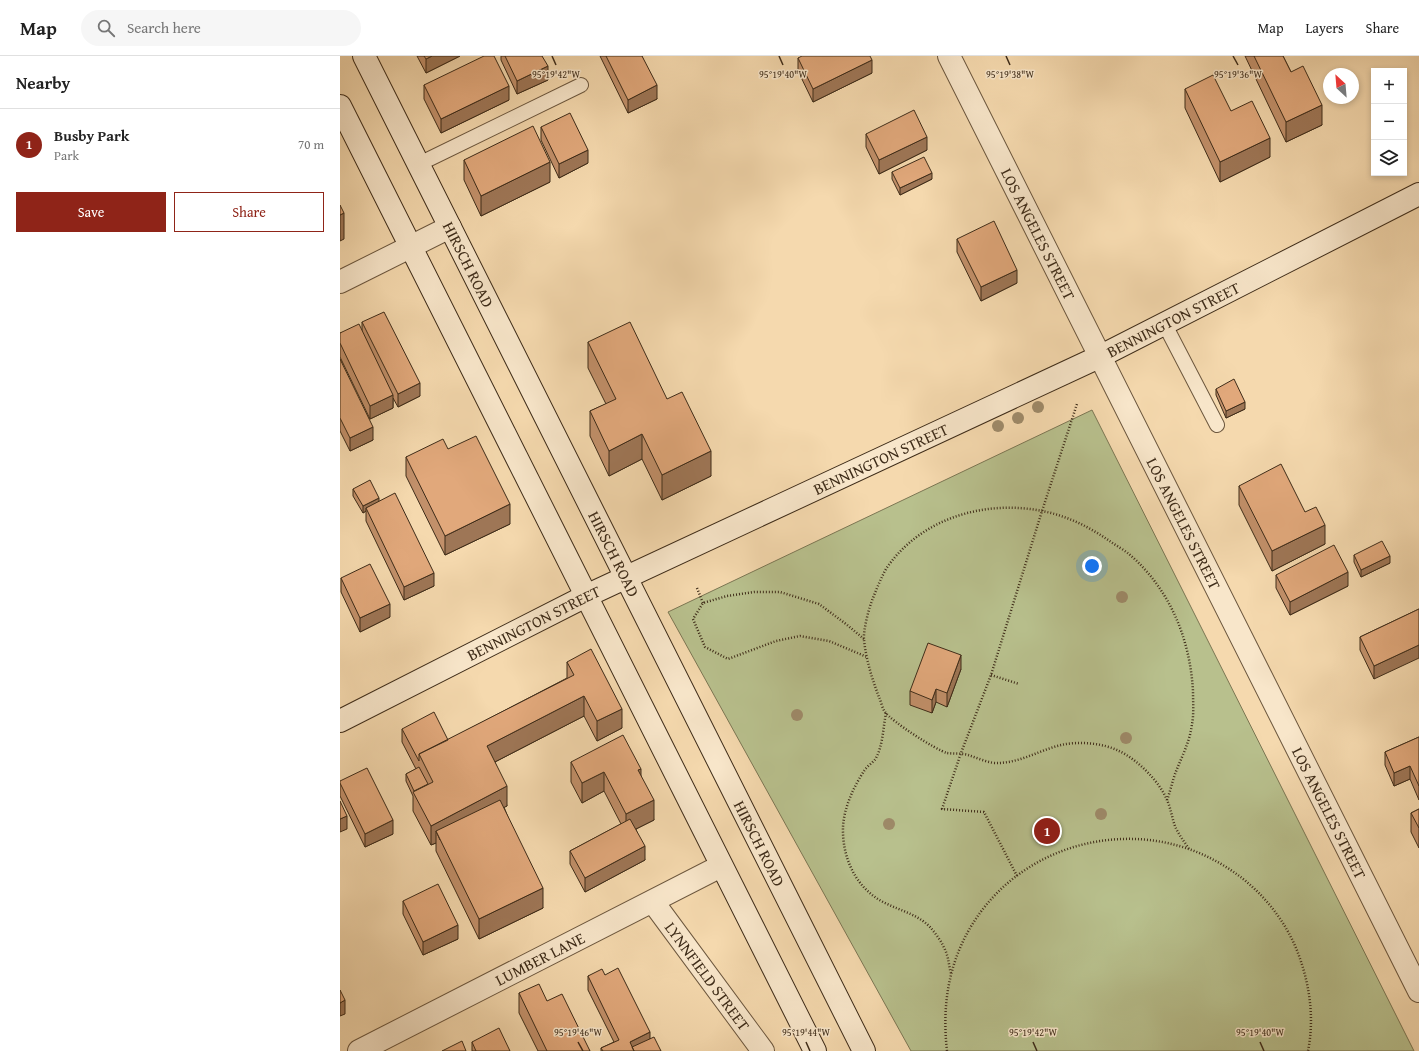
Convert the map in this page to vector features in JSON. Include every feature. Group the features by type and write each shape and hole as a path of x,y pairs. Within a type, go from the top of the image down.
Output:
{"street":[{"name":"HIRSCH ROAD","path":"364,56 864,1051"},
{"name":"LOS ANGELES STREET","path":"949,56 1419,991"},
{"path":"340,106 815,1051"},
{"name":"BENNINGTON STREET","path":"340,721 586,596 1100,356 1419,194"},
{"path":"340,282 450,227"},
{"name":"LUMBER LANE","path":"359,1051 721,866"},
{"name":"LYNNFIELD STREET","path":"653,902 763,1051"}],"lane":[{"path":"419,164 581,85"},
{"path":"1164,323 1217,425"}],"path":[{"path":"1017,876 984,812 942,809 961,753 991,675 1077,404"},
{"path":"1167,800 1174,777 1186,749 1192,723 1192,672 1188,647 1178,620 1155,581 1128,553 1098,533 1064,517 1042,511 1014,507 976,511 950,518 938,523 915,537 904,547 888,567 870,604 864,639 873,683 886,713 927,744 949,754 961,753 996,764 1019,760 1061,745 1079,743 1104,745 1120,751 1151,776 1167,800 1176,829 1189,849"},
{"path":"697,588 703,603"},
{"path":"864,639 819,604 780,592 754,592 734,595 703,603 693,619 705,647 728,659 776,641 800,636 829,641 867,657"},
{"path":"991,675 1019,684"},
{"path":"886,713 880,747 875,759 857,782 846,807 843,827 844,847 850,866 860,882 868,890 884,902 919,918 930,928 944,947 948,957 951,974"},
{"path":"947,1051 945,1027 946,1000 951,974 960,948 973,924 990,901 1017,876 1031,866 1055,853 1081,844 1108,839 1135,838 1163,841 1214,859 1237,874 1258,892 1276,912 1290,936 1301,960 1308,987 1311,1014 1308,1051"}],"green space":[{"path":"1092,410 1414,1051 911,1051 668,612"}],"building":[{"path":"424,56 432,56 426,59"},
{"path":"484,56 494,56 509,86 441,119 424,85"},
{"path":"505,56 542,56 548,66 517,81"},
{"path":"606,56 642,56 657,85 628,100"},
{"path":"802,56 870,56 872,60 813,89 798,58"},
{"path":"1254,56 1283,56 1291,72 1303,66 1322,105 1286,122"},
{"path":"1213,75 1231,111 1252,101 1270,138 1220,162 1185,89"},
{"path":"914,110 927,137 879,160 866,134"},
{"path":"570,113 588,150 559,164 541,127"},
{"path":"533,126 550,162 481,196 464,160"},
{"path":"924,157 932,173 900,188 892,172"},
{"path":"340,205 344,213 340,215"},
{"path":"994,221 1017,270 981,287 957,239"},
{"path":"384,312 420,383 398,394 362,322"},
{"path":"630,322 667,399 682,392 711,451 662,475 642,434 609,451 590,411 616,399 588,342"},
{"path":"359,324 393,395 370,406 340,343 340,333"},
{"path":"340,359 373,427 350,438 340,418"},
{"path":"1234,379 1245,402 1226,411 1216,389"},
{"path":"476,436 510,504 445,536 406,457 443,439 448,449"},
{"path":"1281,464 1305,512 1316,507 1325,525 1272,551 1239,486"},
{"path":"370,480 379,498 363,506 353,489"},
{"path":"395,493 434,573 404,587 366,508"},
{"path":"1382,541 1390,556 1361,570 1354,555"},
{"path":"1334,545 1348,572 1290,602 1276,575"},
{"path":"370,564 390,604 360,618 341,578"},
{"path":"1419,609 1419,645 1374,666 1360,637"},
{"path":"928,643 961,655 947,693 936,689 932,700 910,691"},
{"path":"591,649 622,709 597,721 584,696 487,746 507,786 431,826 413,792 433,782 419,754 574,675 567,662"},
{"path":"434,712 448,740 419,754 419,761 402,729"},
{"path":"623,735 641,769 638,770 654,800 626,814 604,772 582,783 571,762"},
{"path":"1419,737 1419,786 1410,766 1394,773 1385,752"},
{"path":"419,767 428,784 414,791 406,774"},
{"path":"367,768 393,820 365,834 340,781"},
{"path":"500,800 543,888 479,919 436,831"},
{"path":"340,801 347,816 340,819"},
{"path":"1419,809 1419,828 1411,813"},
{"path":"630,819 645,846 585,878 570,851"},
{"path":"438,884 458,925 423,942 403,901"},
{"path":"618,968 650,1032 630,1042 634,1051 603,1051 601,1048 619,1040 588,976 602,969 605,975"},
{"path":"539,984 547,1001 562,994 590,1051 547,1051 519,993"},
{"path":"340,990 345,1000 340,1003"},
{"path":"499,1028 510,1051 476,1051 472,1042"},
{"path":"654,1037 661,1051 634,1051 632,1047"},
{"path":"462,1041 466,1051 442,1051"}],"place":[{"name":"Busby Park","path":"1047,831"}]}
